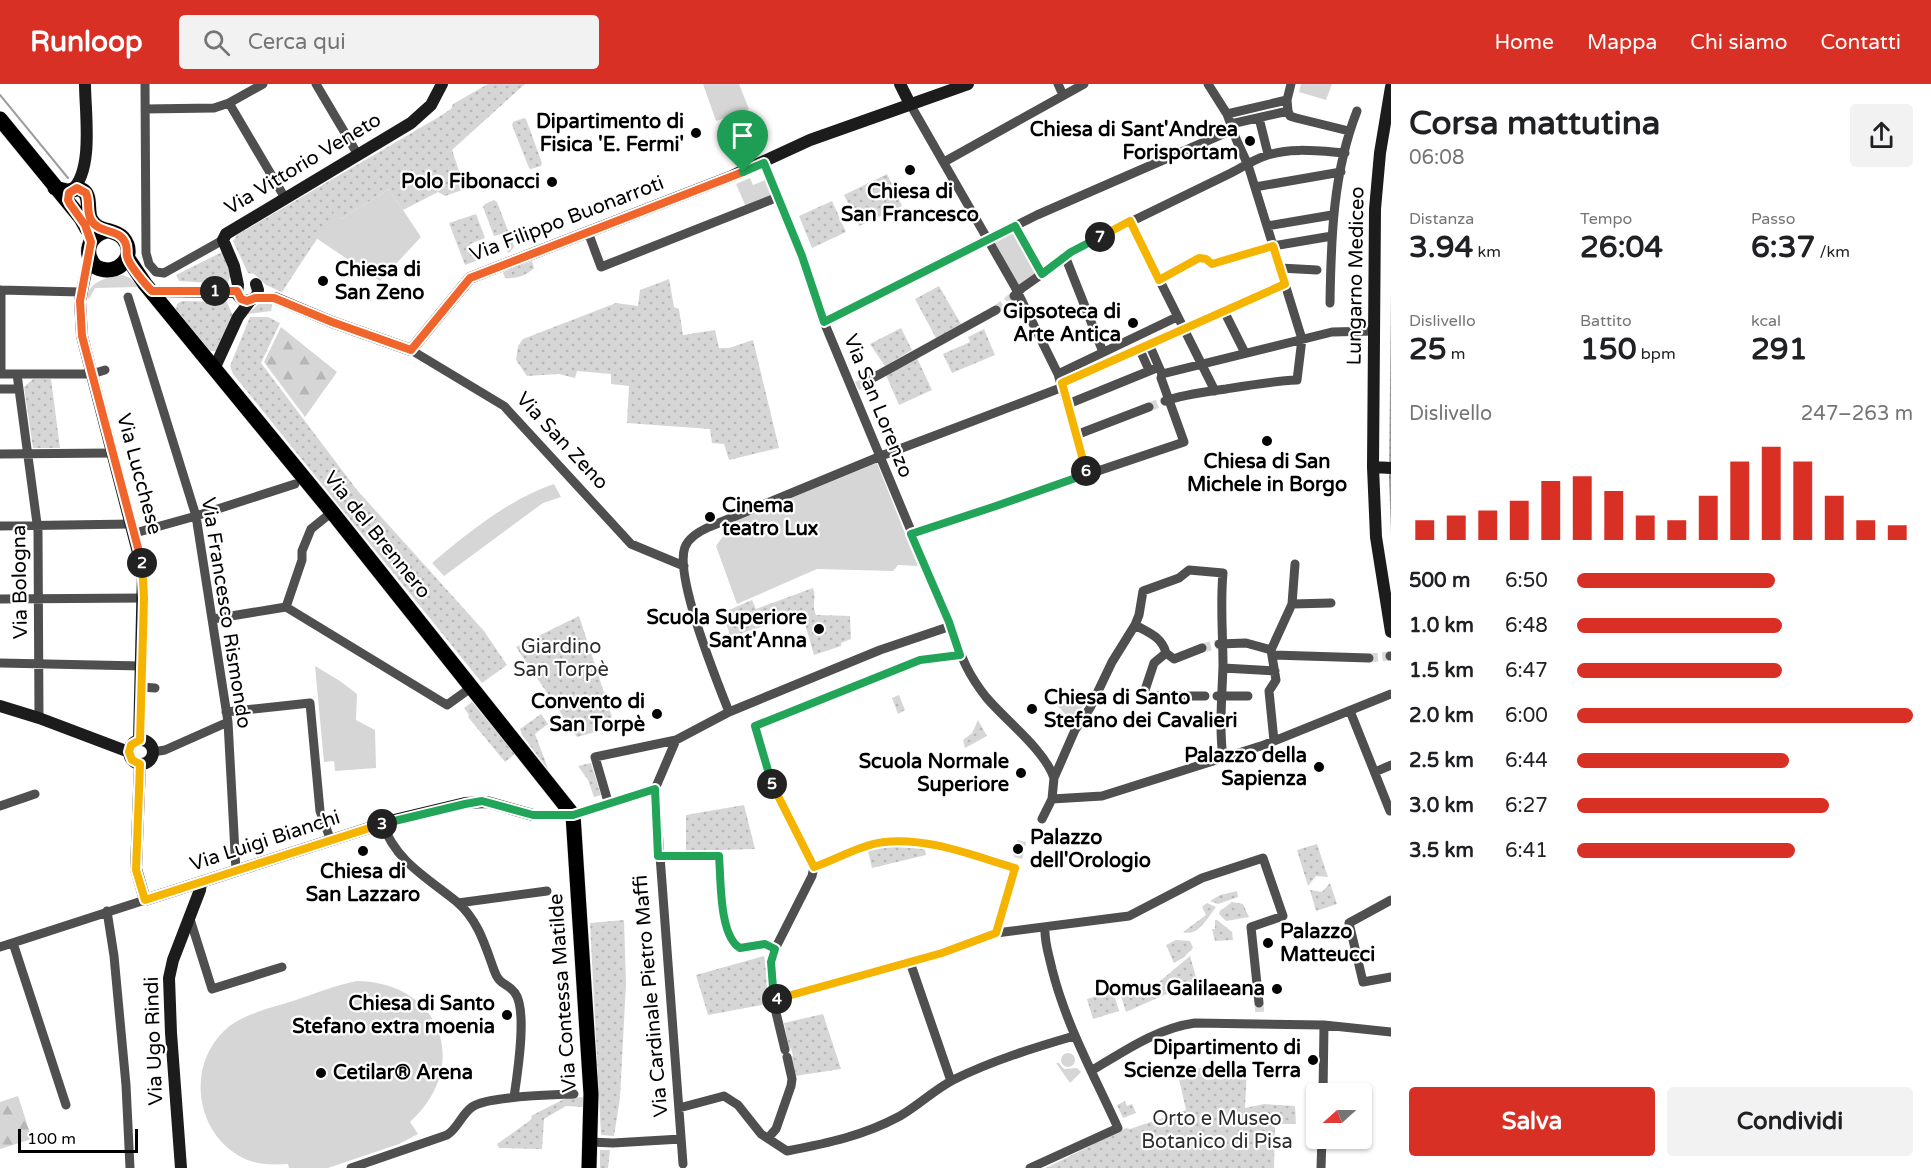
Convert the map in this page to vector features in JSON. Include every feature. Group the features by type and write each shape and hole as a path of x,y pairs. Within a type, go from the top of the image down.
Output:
{"main road":[{"path":"0,118 55,188 71,197 85,225 94,265 111,270 123,262 127,247 124,240 116,233 106,231 91,221 88,197 82,190 77,188 71,197"},
{"path":"90,249 98,234 106,231"},
{"name":"Via del Brennero","path":"123,262 148,287 215,367 573,815"},
{"name":"Via Contessa Matilde","path":"573,815 590,1082 589,1168"}],"street":[{"path":"85,84 88,197"},
{"path":"146,84 146,109 205,109 229,103 263,84"},
{"path":"316,84 358,155"},
{"name":"Via Vittorio Veneto","path":"146,109 146,256 158,274 175,268 223,240 229,231 423,114 433,102 442,84"},
{"path":"900,84 988,240 1061,381 1087,474"},
{"path":"910,104 968,84"},
{"path":"1058,84 1064,95"},
{"path":"944,162 1084,84"},
{"path":"1167,401 1276,381 1297,380 1302,339 1248,165 1227,114 1208,84"},
{"path":"1291,84 1287,100 1290,116 1349,131"},
{"name":"Lungarno Mediceo","path":"1391,87 1377,175 1374,331 1382,468 1374,519 1391,632"},
{"path":"1227,114 1287,100"},
{"path":"229,103 285,198"},
{"name":"Via Filippo Buonarroti","path":"411,350 468,279 910,104"},
{"path":"824,322 1015,226 1231,127 1288,111"},
{"path":"1330,303 1332,215 1349,131 1358,111"},
{"path":"1259,118 1268,154"},
{"path":"71,197 82,176 86,150"},
{"path":"1016,294 1065,256 1130,221 1268,154 1302,150 1345,153"},
{"name":"Via San Lorenzo","path":"764,163 802,256 824,322 855,387 911,534 951,626 961,658 970,675 988,699 1044,759 1054,778"},
{"path":"1256,188 1341,172"},
{"path":"588,232 601,267 778,197"},
{"path":"1267,226 1332,215"},
{"path":"1130,221 1215,391"},
{"path":"1015,226 1042,274"},
{"path":"1159,280 1199,258 1206,259 1212,264 1273,246 1332,236"},
{"path":"223,240 245,285 241,299 252,300"},
{"name":"Via Lucchese","path":"90,249 81,292 80,328 143,572 140,740"},
{"path":"1065,256 1103,352"},
{"path":"1280,268 1317,270"},
{"path":"102,269 81,292 1,290 1,374 92,374 105,370"},
{"path":"729,712 700,636 684,566 683,554 688,542 700,531 1144,346 1285,284"},
{"path":"148,287 245,285 258,290 238,317 215,367"},
{"name":"Via San Zeno","path":"245,285 270,297 411,350 504,406 631,544 684,566"},
{"name":"Via Francesco Rismondo","path":"128,297 196,516 227,717 236,871"},
{"name":"Via San Zeno","path":"252,300 270,297"},
{"path":"871,379 996,310"},
{"path":"1224,311 1245,353"},
{"path":"1061,381 1103,352 1177,317"},
{"path":"1068,404 1149,370 1203,364 1332,332 1374,331"},
{"path":"911,534 1184,442 1167,401 1160,370 1144,346"},
{"path":"1144,346 1149,370"},
{"name":"Via Bologna","path":"17,374 38,526 39,718"},
{"path":"0,389 19,389"},
{"path":"1076,435 1149,407"},
{"path":"0,454 113,453"},
{"path":"0,526 133,529 196,516 295,484"},
{"path":"286,607 302,560 302,551 311,529 332,512"},
{"path":"1274,741 1269,691 1276,680 1272,652 1292,604 1295,564"},
{"path":"1042,819 1052,799 1054,778 1075,730 1090,708 1112,662 1135,625 1143,591 1179,578 1189,570 1223,573 1221,643 1223,668 1219,696 1222,758"},
{"path":"0,599 144,598"},
{"path":"1292,604 1331,603"},
{"path":"213,619 286,607 447,705 472,687"},
{"path":"1135,625 1159,639 1170,656"},
{"path":"609,805 595,757 676,740 729,712 880,650 951,626"},
{"path":"1221,643 1246,643 1272,652 1335,658 1369,658"},
{"path":"1335,646 1335,658"},
{"path":"1202,648 1170,656 1154,663 1143,696 1204,696"},
{"path":"768,1138 777,1125 792,1079 774,1000 771,962 775,949 812,876 814,867 771,781 755,726 920,660 961,658"},
{"path":"0,663 142,666"},
{"path":"1223,668 1275,671"},
{"path":"141,687 155,688"},
{"path":"1052,799 1102,796 1274,741 1391,694"},
{"path":"1219,696 1248,696"},
{"path":"153,752 165,750 227,717 310,703 320,811 332,841"},
{"path":"0,706 129,752"},
{"path":"1350,711 1390,811"},
{"path":"140,740 149,744 153,752 148,762 140,764 132,760 129,752 131,745 140,740"},
{"path":"573,815 655,789 676,740"},
{"path":"0,948 145,900 136,870 140,764"},
{"path":"1375,772 1391,765"},
{"name":"Via Cardinale Pietro Maffi","path":"655,789 658,856 683,1164"},
{"path":"0,806 35,794"},
{"name":"Via Luigi Bianchi","path":"145,900 383,824 446,808 482,801 533,815 573,815"},
{"path":"383,824 390,842 402,858 458,903 476,924 498,980 515,992 518,1001 521,1043 514,1098"},
{"path":"814,867 866,847 901,841 923,843 1015,868 996,933"},
{"path":"658,856 719,856 723,906 731,940 740,948 765,944 775,949"},
{"path":"774,1000 942,953 996,933 1120,919 1136,914 1202,878 1263,858 1283,916 1251,927 1259,1003"},
{"name":"Via Ugo Rindi","path":"181,1168 169,990 172,963 190,919 201,882"},
{"path":"458,903 547,891"},
{"path":"1391,900 1349,922 1363,982 1391,977"},
{"path":"107,911 114,956 126,1085 130,1168"},
{"path":"190,919 212,989 282,967"},
{"path":"1030,1168 1118,1128 1074,1036 1057,987 1045,941 1045,927"},
{"path":"13,943 66,1105"},
{"path":"909,962 951,1081"},
{"path":"1092,1071 1135,1046 1180,1025 1194,1023 1260,1019 1391,1032"},
{"path":"1323,1083 1324,1025"},
{"path":"679,1108 724,1096 738,1105 761,1134 787,1151 844,1140 864,1133 900,1116 951,1081 970,1071 1074,1036"},
{"path":"350,1168 447,1135 454,1130 466,1112 476,1105 514,1098 574,1094"},
{"path":"591,1142 681,1139"},
{"path":"1322,1149 1322,1168"}],"green space":[{"path":"488,84 525,84 452,150 465,189 445,196 438,192 403,210 389,189 341,219 334,213 282,292 266,285 254,274 248,273 233,241 237,235 437,118 451,109 453,104"},
{"path":"703,84 739,84 749,109 716,121"},
{"path":"1301,84 1332,84 1326,100 1299,92"},
{"path":"524,118 542,163 541,166 531,169 512,125 513,122"},
{"path":"887,174 902,206 859,226 844,195"},
{"path":"750,178 753,185 765,180 772,196 746,207 736,184"},
{"path":"389,189 421,237 380,281 316,238 334,212 341,219"},
{"path":"494,200 497,202 514,246 508,253 501,234 494,236 483,207"},
{"path":"832,201 846,232 812,248 799,216"},
{"path":"476,214 485,238 470,244 476,261 465,265 449,223"},
{"path":"1015,227 1042,274 1018,293 988,240"},
{"path":"222,252 231,275 227,284 179,281 176,275"},
{"path":"532,261 534,268 528,273 505,278 503,272"},
{"path":"123,275 139,287 95,288 89,299 86,298 95,284"},
{"path":"669,279 674,307 679,309 683,335 715,330 719,348 729,348 753,340 779,448 729,460 724,444 712,443 710,429 627,423 629,386 611,384 611,374 577,371 575,378 559,374 527,376 516,360 518,346 523,339 616,303 638,306 640,290"},
{"path":"939,286 961,324 936,338 915,299"},
{"path":"182,301 227,302 233,316 217,351 209,351 176,309 177,304"},
{"path":"273,301 271,311 247,314 260,303"},
{"path":"250,317 268,317 280,323 261,363 357,490 484,631 507,665 482,683 233,374 230,366"},
{"path":"281,327 337,372 305,417 264,362"},
{"path":"901,328 912,350 885,366 870,344"},
{"path":"984,329 995,355 952,373 943,354 970,342 968,337"},
{"path":"917,358 932,390 899,405 886,375"},
{"path":"33,379 51,379 60,448 33,448 24,387"},
{"path":"877,463 918,566 898,565 893,571 817,569 737,604 716,546 733,522"},
{"path":"554,484 561,497 543,503 444,576 432,563 474,529 505,508"},
{"path":"813,588 816,615 850,616 851,639 841,643 841,646 814,655 802,613 731,637 722,613 752,600 756,609"},
{"name":"Giardino San Torpè","path":"579,616 612,717 606,720 609,728 577,737 516,647"},
{"path":"315,666 357,694 356,720 375,730 376,768 335,771 334,761 324,762"},
{"path":"1092,694 1072,721 1054,702 1063,696"},
{"path":"899,695 905,710 898,714 892,698"},
{"path":"472,702 515,754 505,762 468,717 464,708"},
{"path":"541,714 548,724 535,734 549,771 520,729"},
{"path":"978,720 987,736 965,748 963,740 972,733"},
{"path":"591,763 601,795 594,797 588,780 578,766"},
{"path":"744,805 755,849 686,851 686,815"},
{"path":"1317,844 1328,877 1316,876 1308,886 1297,850"},
{"path":"884,846 925,849 926,855 872,868 868,851"},
{"path":"1330,883 1337,904 1316,911 1310,890 1322,892"},
{"path":"1237,891 1238,897 1218,904 1210,901 1220,895"},
{"path":"1232,902 1243,904 1249,917 1226,921 1219,914"},
{"path":"1207,903 1216,907 1206,921 1194,932 1183,932 1206,915 1202,907"},
{"path":"624,920 626,983 620,1098 614,1136 601,1135 590,923"},
{"path":"1215,920 1232,932 1233,940 1215,941 1212,929 1215,929"},
{"path":"1176,940 1190,941 1193,948 1174,963 1166,945"},
{"path":"764,956 772,1003 708,1015 696,975"},
{"path":"1190,956 1197,981 1188,983 1181,990 1126,1012 1121,996 1159,982"},
{"name":"Cetilar® Arena","path":"357,981 386,985 409,996 427,1011 438,1031 443,1053 440,1076 429,1100 410,1122 418,1134 399,1144 328,1168 289,1168 288,1164 260,1163 243,1158 227,1147 214,1133 201,1098 201,1080 205,1062 213,1045 232,1024 249,1015"},
{"path":"1113,991 1119,1011 1093,1019 1087,999"},
{"path":"823,1014 841,1069 795,1076 790,1057 793,1056 791,1048 789,1049 784,1023"},
{"path":"1068,1053 1073,1055 1075,1060 1073,1065 1068,1067 1063,1065 1061,1060 1063,1055"},
{"path":"1056,1063 1064,1069 1077,1068 1081,1072 1070,1083"},
{"name":"Orto e Museo Botanico di Pisa","path":"1247,1068 1245,1108 1264,1104 1295,1106 1296,1124 1275,1124 1274,1168 1046,1168 1126,1128 1130,1129 1186,1110 1177,1070"},
{"path":"18,1096 32,1139 0,1149 0,1102"},
{"path":"584,1097 584,1107 566,1106 544,1119 542,1149 499,1148 497,1144 532,1119 531,1116 566,1098"},
{"path":"1125,1101 1127,1106 1132,1104 1136,1113 1123,1118 1117,1105"},
{"path":"600,1150 610,1150 608,1168 600,1168"}],"shaded area":[{"path":"1391,292 1391,533 1389,478"}],"waterway":[{"path":"0,95 68,178"}],"tunnel":[{"path":"996,310 1014,296"},
{"path":"857,386 871,379"},
{"path":"1149,407 1165,401"},
{"path":"1202,648 1219,644"},
{"path":"1369,658 1390,656"},
{"path":"1018,858 1022,841"},
{"path":"1259,1003 1260,1015"}],"place":[{"name":"Dipartimento di Fisica 'E. Fermi'","path":"696,133"},
{"name":"Chiesa di Sant'Andrea Forisportam","path":"1250,141"},
{"name":"Chiesa di San Francesco","path":"910,170"},
{"name":"Polo Fibonacci","path":"552,182"},
{"name":"Chiesa di San Zeno","path":"323,281"},
{"name":"Gipsoteca di Arte Antica","path":"1133,323"},
{"name":"Chiesa di San Michele in Borgo","path":"1267,441"},
{"name":"Cinema teatro Lux","path":"710,517"},
{"name":"Scuola Superiore Sant'Anna","path":"819,629"},
{"name":"Chiesa di Santo Stefano dei Cavalieri","path":"1032,709"},
{"name":"Convento di San Torpè","path":"657,714"},
{"name":"Palazzo della Sapienza","path":"1319,767"},
{"name":"Scuola Normale Superiore","path":"1021,773"},
{"name":"Palazzo dell'Orologio","path":"1018,849"},
{"name":"Chiesa di San Lazzaro","path":"363,851"},
{"name":"Palazzo Matteucci","path":"1268,943"},
{"name":"Domus Galilaeana","path":"1277,989"},
{"name":"Chiesa di Santo Stefano extra moenia","path":"507,1015"},
{"name":"Dipartimento di Scienze della Terra","path":"1313,1060"},
{"name":"Cetilar® Arena","path":"321,1073"}],"route":[{"path":"764,163 802,256 824,322 1015,226 1042,274 1083,245 1130,221 1159,280 1199,258 1206,259 1212,264 1273,246 1285,284 1062,383 1087,474 911,534 949,622 960,655 920,660 755,726 775,791 814,867 866,847 901,841 923,843 1015,868 996,933 942,953 774,1000 771,962 775,949 765,944 740,948 733,944 729,936 723,906 719,856 658,856 655,789 565,816 526,814 482,801 465,804 394,820 145,900 136,870 140,764 132,760 129,752 133,742 140,740 144,581 135,533 82,336 80,301 91,242 85,225 68,201 70,192 77,188 86,193 91,221 106,231 116,233 124,240 128,252 127,257 152,291 237,291 241,299 247,301 270,297 411,350 470,278 743,172 764,163"}]}
